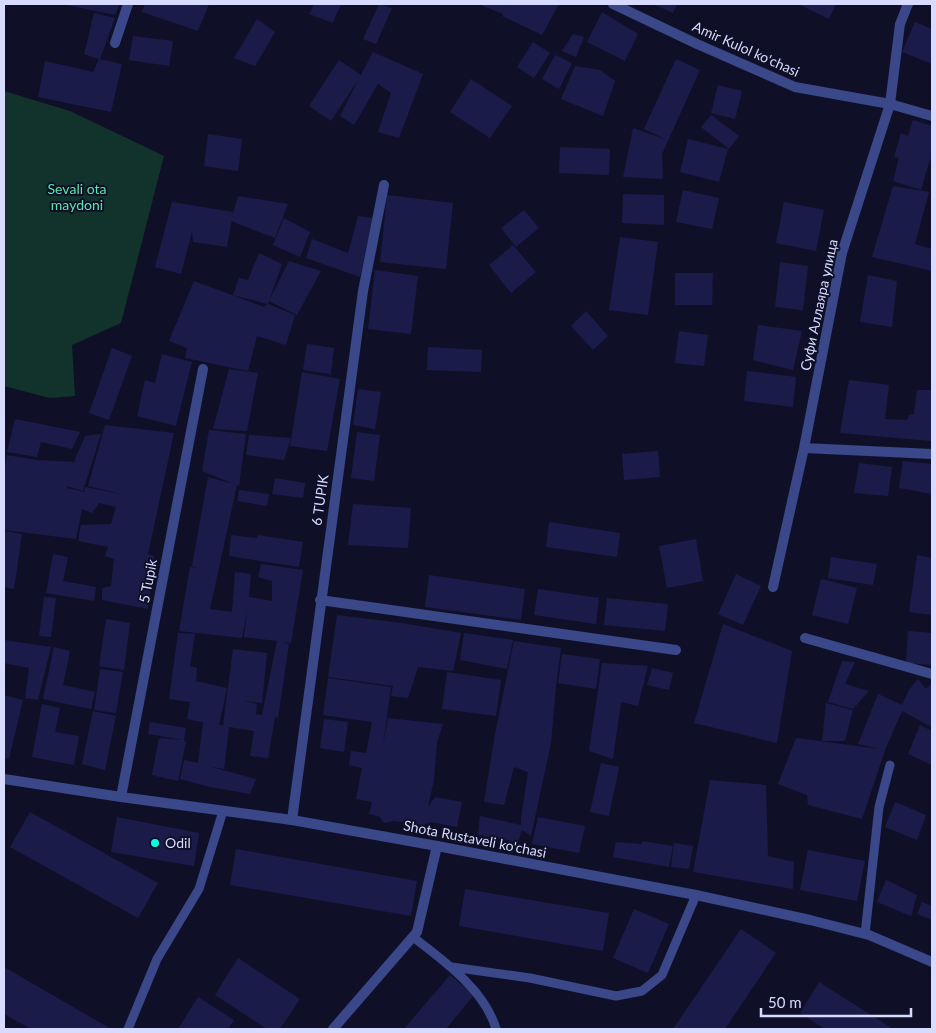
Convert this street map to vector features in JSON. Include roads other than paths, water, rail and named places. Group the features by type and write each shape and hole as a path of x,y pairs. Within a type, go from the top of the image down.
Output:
{"street":[{"path":"115,43 128,4"},
{"name":"Amir Kulol ko'chasi","path":"613,4 795,87 890,104 932,116"},
{"name":"Суфи Аллаяра улица","path":"773,587 804,448 842,253 890,104 900,24 908,4"},
{"name":"6 TUPIK","path":"292,820 320,600 363,291 384,185"},
{"name":"5 Tupik","path":"121,797 203,369"},
{"path":"804,448 932,454"},
{"path":"320,600 676,650"},
{"path":"805,638 932,674"},
{"name":"Shota Rustaveli ko'chasi","path":"4,779 292,820 696,895 865,934 932,962"},
{"path":"333,1029 417,932 437,846"}],"lane":[{"path":"865,934 879,807 890,765"},
{"path":"128,1029 157,959 199,889 223,811"},
{"path":"452,967 530,978 616,996 642,991 662,975 696,895"},
{"path":"413,937 452,967 486,1005 496,1029"}],"place":[{"name":"Оdil","path":"155,843"}],"park label":[{"name":"Sevali ota maydoni","path":"77,197"}]}
